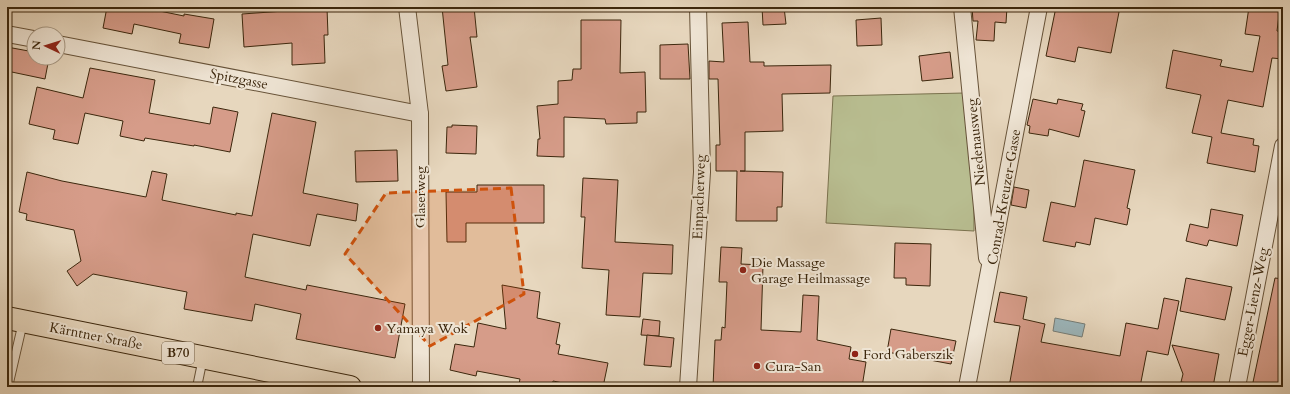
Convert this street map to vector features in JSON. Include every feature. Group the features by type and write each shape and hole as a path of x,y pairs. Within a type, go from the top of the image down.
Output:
{"main road":[{"name":"Kärntner Straße","path":"15,320 350,387"}],"street":[{"name":"Glaserweg","path":"407,7 420,114 421,387"},
{"name":"Einpacherweg","path":"688,387 702,172 698,7"},
{"name":"Niedenausweg","path":"962,7 989,277"},
{"name":"Conrad-Kreuzer-Gasse","path":"967,387 1039,7"},
{"path":"7,34 26,38"},
{"name":"Spitzgasse","path":"66,46 420,114"},
{"name":"Egger-Lienz-Weg","path":"1237,387 1283,146"}],"lane":[{"path":"8,387 15,320"},
{"path":"197,387 203,358"}],"highlighted area":[{"path":"511,188 524,294 430,346 345,254 386,193"}],"green space":[{"path":"964,93 974,198 974,231 826,223 833,96"}],"water":[{"path":"1055,318 1085,324 1082,337 1053,331"}],"building":[{"path":"107,7 140,7 184,16 184,14 214,19 209,48 179,43 181,34 134,24 132,34 103,28"},
{"path":"442,7 474,7 477,37 470,37 477,87 446,91 442,66 448,65"},
{"path":"762,7 784,7 786,24 763,25"},
{"path":"972,7 1007,7 1006,23 995,22 994,41 976,40 978,21 973,21"},
{"path":"1056,7 1120,7 1111,53 1078,47 1075,62 1046,56"},
{"path":"1249,7 1280,7 1277,31 1283,32 1283,59 1272,58 1263,107 1228,100 1221,133 1254,139 1253,145 1259,146 1255,172 1207,163 1212,137 1192,133 1201,95 1166,88 1173,50 1222,60 1220,66 1253,72 1260,36 1245,34"},
{"path":"327,8 328,35 324,35 325,63 292,65 292,43 244,47 242,14"},
{"path":"881,18 882,45 857,46 856,20"},
{"path":"581,20 621,20 620,73 645,72 646,112 637,112 637,123 606,124 605,119 564,117 564,157 537,156 538,139 540,139 537,106 558,104 558,81 572,80 573,69 581,69"},
{"path":"748,22 750,62 764,62 764,66 831,65 830,93 782,94 783,131 745,132 745,171 740,171 783,172 782,207 777,207 777,221 736,221 737,171 716,171 716,145 720,145 718,79 709,79 709,61 724,62 722,23"},
{"path":"688,44 690,79 660,79 660,45"},
{"path":"7,47 26,51 26,66 47,66 45,79 7,71"},
{"path":"950,52 953,78 922,81 919,56"},
{"path":"90,68 155,80 149,113 210,124 213,107 238,112 230,152 194,145 145,138 144,141 120,136 123,121 85,113 78,144 53,139 55,130 29,124 37,87 83,98"},
{"path":"1033,99 1057,104 1058,99 1083,104 1081,110 1085,111 1079,137 1049,129 1048,136 1029,133 1030,126 1027,125"},
{"path":"272,113 316,122 303,193 358,204 356,221 317,214 310,246 253,234 245,277 306,290 307,285 405,304 395,358 296,339 301,314 255,304 252,321 184,309 187,292 93,274 77,286 67,271 81,261 74,230 26,220 27,214 19,212 27,172 62,181 146,197 152,171 167,174 162,200 236,215 236,213 252,216"},
{"path":"452,125 477,126 476,154 446,153 447,127 452,127"},
{"path":"397,150 398,181 356,182 355,151"},
{"path":"1084,160 1135,170 1127,208 1130,209 1127,225 1095,218 1090,245 1076,242 1075,247 1043,241 1051,202 1075,207"},
{"path":"583,178 618,180 615,242 673,245 672,274 643,273 640,317 606,315 609,270 582,268 585,217 581,217"},
{"path":"477,185 544,185 544,223 466,223 466,242 447,242 446,192 477,192"},
{"path":"1014,187 1029,190 1026,208 1011,205"},
{"path":"1211,209 1243,215 1237,246 1209,240 1207,246 1186,241 1190,224 1208,228"},
{"path":"895,243 931,244 930,286 906,285 906,278 894,278"},
{"path":"721,247 742,248 741,264 763,265 761,330 801,332 803,295 819,296 817,340 851,347 849,359 866,362 862,387 713,387 715,340 721,340 722,327 725,328 727,282 719,282"},
{"path":"1186,278 1232,287 1225,320 1180,311"},
{"path":"1275,278 1283,279 1283,387 1252,387"},
{"path":"502,285 540,292 537,318 560,323 556,344 560,345 558,354 608,363 603,387 583,387 553,381 552,387 534,387 519,384 520,379 477,371 476,376 450,370 455,344 474,347 478,323 506,329"},
{"path":"1000,292 1027,297 1023,319 1045,324 1041,342 1120,356 1126,323 1158,329 1164,298 1179,301 1168,355 1147,351 1140,387 1009,387 1020,326 994,322"},
{"path":"643,319 660,321 659,336 641,335"},
{"path":"891,329 956,341 951,364 887,352"},
{"path":"647,335 674,338 671,367 644,365"},
{"path":"1172,345 1219,354 1213,387 1181,382 1183,374"}],"place":[{"name":"Die Massage Garage Heilmassage","path":"743,270"},
{"name":"Yamaya Wok","path":"378,328"},
{"name":"Ford Gaberszik","path":"855,354"},
{"name":"Cura-San","path":"757,366"}]}
